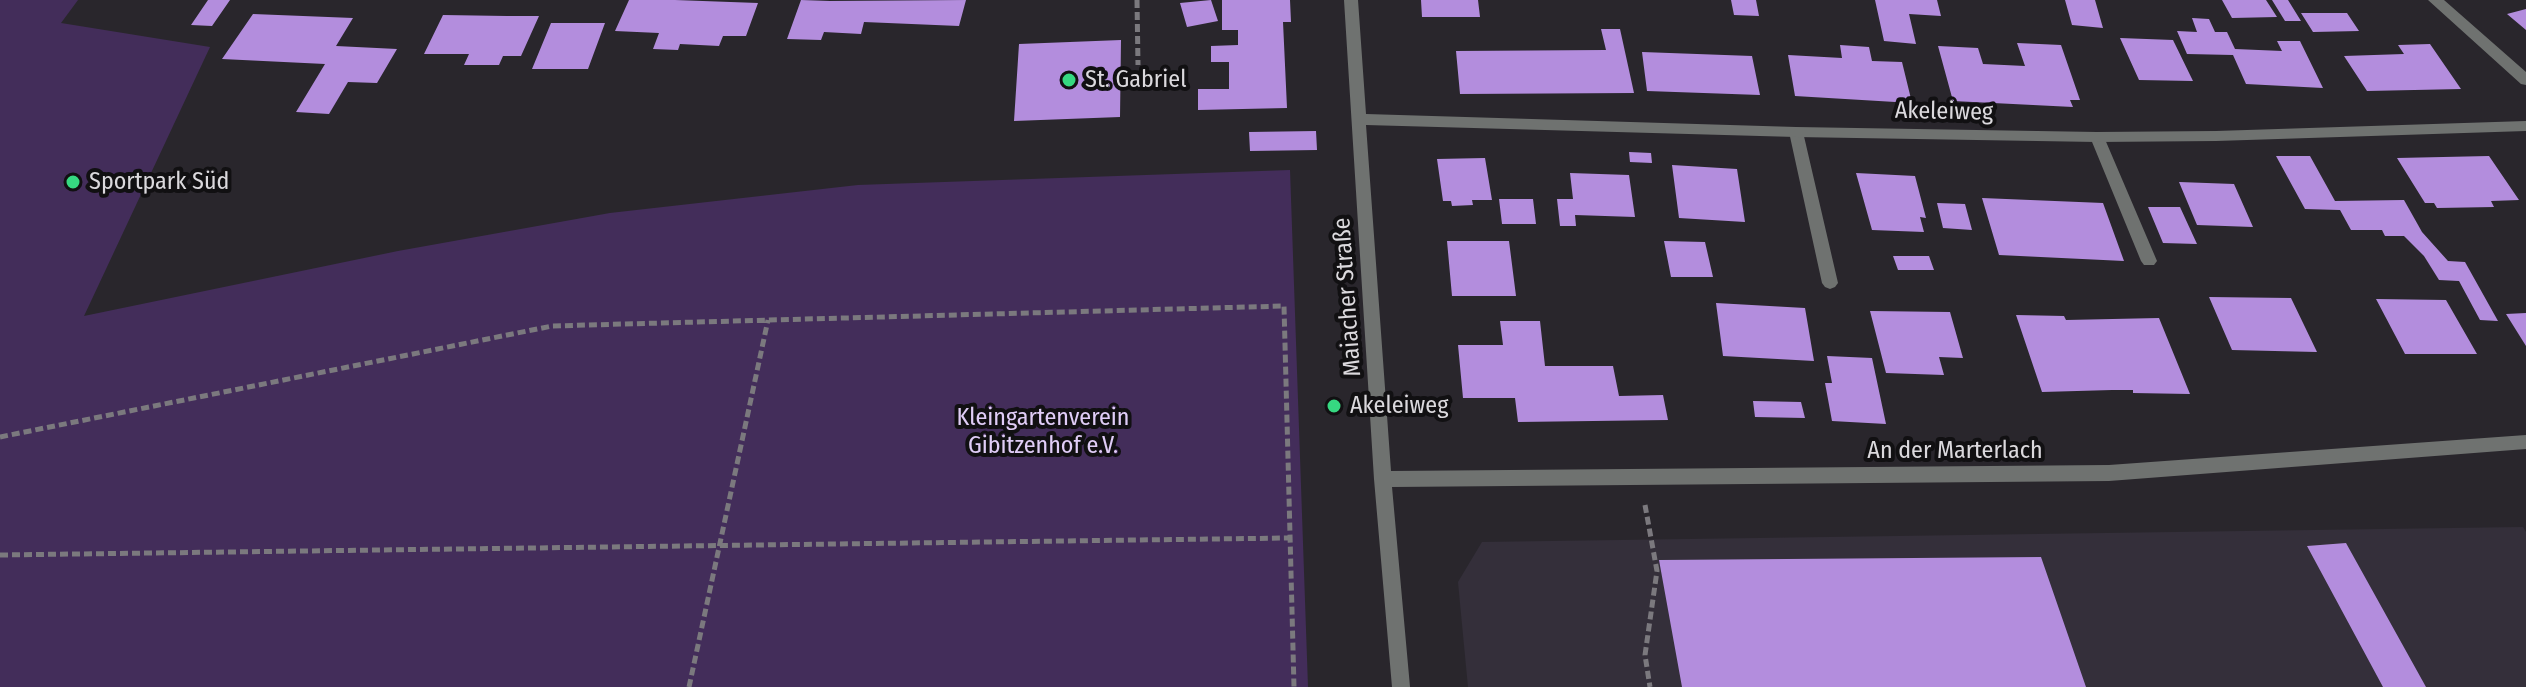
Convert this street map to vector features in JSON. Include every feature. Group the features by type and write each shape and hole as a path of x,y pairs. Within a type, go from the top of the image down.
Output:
{"street":[{"name":"Maiacher Straße","path":"1351,0 1383,479 1401,687"},
{"path":"2435,0 2526,80"},
{"name":"Akeleiweg","path":"1361,119 2097,137 2526,126"},
{"path":"1796,132 1830,283"},
{"path":"2097,137 2149,261"},
{"name":"An der Marterlach","path":"1383,479 2109,473 2526,442"}],"path":[{"path":"1137,0 1138,65"},
{"path":"0,437 552,326 1284,306 1294,687"},
{"path":"689,687 768,320"},
{"path":"1640,477 1657,571 1645,655 1650,687"},
{"path":"0,555 1289,538"}],"shaded area":[{"path":"2523,527 2526,532 2526,687 1468,687 1458,582 1482,542"}],"green space":[{"name":"Kleingartenverein Gibitzenhof e.V.","path":"0,0 78,0 61,23 210,47 84,316 398,251 610,213 858,185 1290,170 1308,687 0,687"}],"building":[{"path":"208,0 230,0 212,26 191,25"},
{"path":"629,0 758,3 746,36 723,36 719,46 680,44 678,50 653,49 659,33 615,31"},
{"path":"801,0 966,0 959,26 864,22 861,34 824,32 821,40 787,39"},
{"path":"1211,0 1218,21 1187,27 1180,3"},
{"path":"1222,0 1290,0 1291,22 1283,22 1287,108 1198,110 1198,89 1229,89 1229,62 1211,62 1211,46 1238,45 1238,30 1222,30"},
{"path":"1421,0 1478,0 1480,17 1422,17"},
{"path":"1731,0 1756,0 1759,16 1734,15"},
{"path":"1875,0 1937,0 1941,16 1909,14 1916,44 1884,41"},
{"path":"2065,0 2095,0 2103,28 2072,25"},
{"path":"2222,0 2266,0 2277,17 2232,18"},
{"path":"2272,0 2288,0 2301,21 2285,21"},
{"path":"2526,9 2526,30 2507,14"},
{"path":"2301,13 2347,13 2359,31 2313,32"},
{"path":"253,14 353,18 336,46 397,49 377,83 348,82 329,114 296,112 325,64 222,59"},
{"path":"443,15 539,16 521,56 503,56 499,65 464,65 469,54 424,54"},
{"path":"2192,18 2209,19 2215,32 2227,32 2235,49 2282,51 2277,41 2300,41 2323,88 2246,84 2233,55 2187,54 2177,31 2197,32"},
{"path":"551,23 605,23 588,69 532,69"},
{"path":"1601,29 1620,29 1634,93 1460,94 1456,51 1606,50"},
{"path":"2120,38 2173,40 2193,81 2139,80"},
{"name":"St. Gabriel","path":"1121,40 1120,117 1014,121 1019,44"},
{"path":"2017,43 2061,45 2080,100 2070,100 2073,107 1953,101 1938,46 1978,48 1983,64 2025,66"},
{"path":"2430,44 2461,89 2367,91 2344,56 2404,54 2398,45"},
{"path":"1840,45 1869,47 1872,61 1902,62 1912,103 1795,96 1788,55 1842,58"},
{"path":"1642,52 1752,56 1760,95 1647,91"},
{"path":"1316,131 1317,150 1250,151 1249,132"},
{"path":"1629,152 1651,153 1652,163 1630,162"},
{"path":"2276,156 2310,156 2335,201 2404,200 2422,232 2448,261 2465,262 2498,321 2480,320 2459,281 2439,280 2424,256 2404,236 2385,236 2382,230 2351,230 2340,210 2305,209"},
{"path":"2489,156 2519,200 2491,201 2494,207 2437,208 2434,203 2425,203 2397,158"},
{"path":"1485,158 1492,200 1472,200 1473,205 1452,206 1451,201 1443,201 1437,159"},
{"path":"1672,165 1737,169 1745,222 1679,218"},
{"path":"1570,173 1629,175 1635,217 1575,215 1576,226 1560,226 1557,199 1573,199"},
{"path":"1856,173 1915,176 1926,218 1920,217 1924,232 1872,230"},
{"path":"2179,182 2234,184 2253,227 2197,225"},
{"path":"1982,198 2103,203 2124,261 1999,255"},
{"path":"1499,199 1533,199 1536,224 1502,224"},
{"path":"1937,203 1965,204 1972,230 1943,228"},
{"path":"2148,207 2180,207 2197,244 2163,243"},
{"path":"1447,241 1509,241 1516,296 1452,296"},
{"path":"1664,241 1705,242 1713,277 1671,277"},
{"path":"1893,256 1929,256 1934,270 1898,270"},
{"path":"2209,297 2291,298 2317,352 2232,350"},
{"path":"2376,299 2446,300 2477,354 2405,354"},
{"path":"1716,303 1805,308 1814,361 1723,356"},
{"path":"1870,311 1950,312 1963,358 1939,357 1944,375 1886,373"},
{"path":"2526,313 2526,346 2506,314"},
{"path":"2016,315 2064,316 2066,320 2159,318 2190,394 2133,393 2133,390 2042,392"},
{"path":"1500,321 1540,321 1545,366 1613,366 1619,396 1663,395 1668,420 1518,422 1515,398 1463,398 1458,345 1503,345"},
{"path":"1827,356 1872,358 1886,424 1832,421 1825,383 1832,383"},
{"path":"1753,401 1801,402 1805,418 1755,417"},
{"path":"2346,543 2426,687 2383,687 2307,546"},
{"path":"2041,557 2086,687 1682,687 1659,560"}],"place":[{"name":"St. Gabriel","path":"1069,80"},
{"name":"Sportpark Süd","path":"73,182"},
{"name":"Akeleiweg","path":"1334,406"}]}
